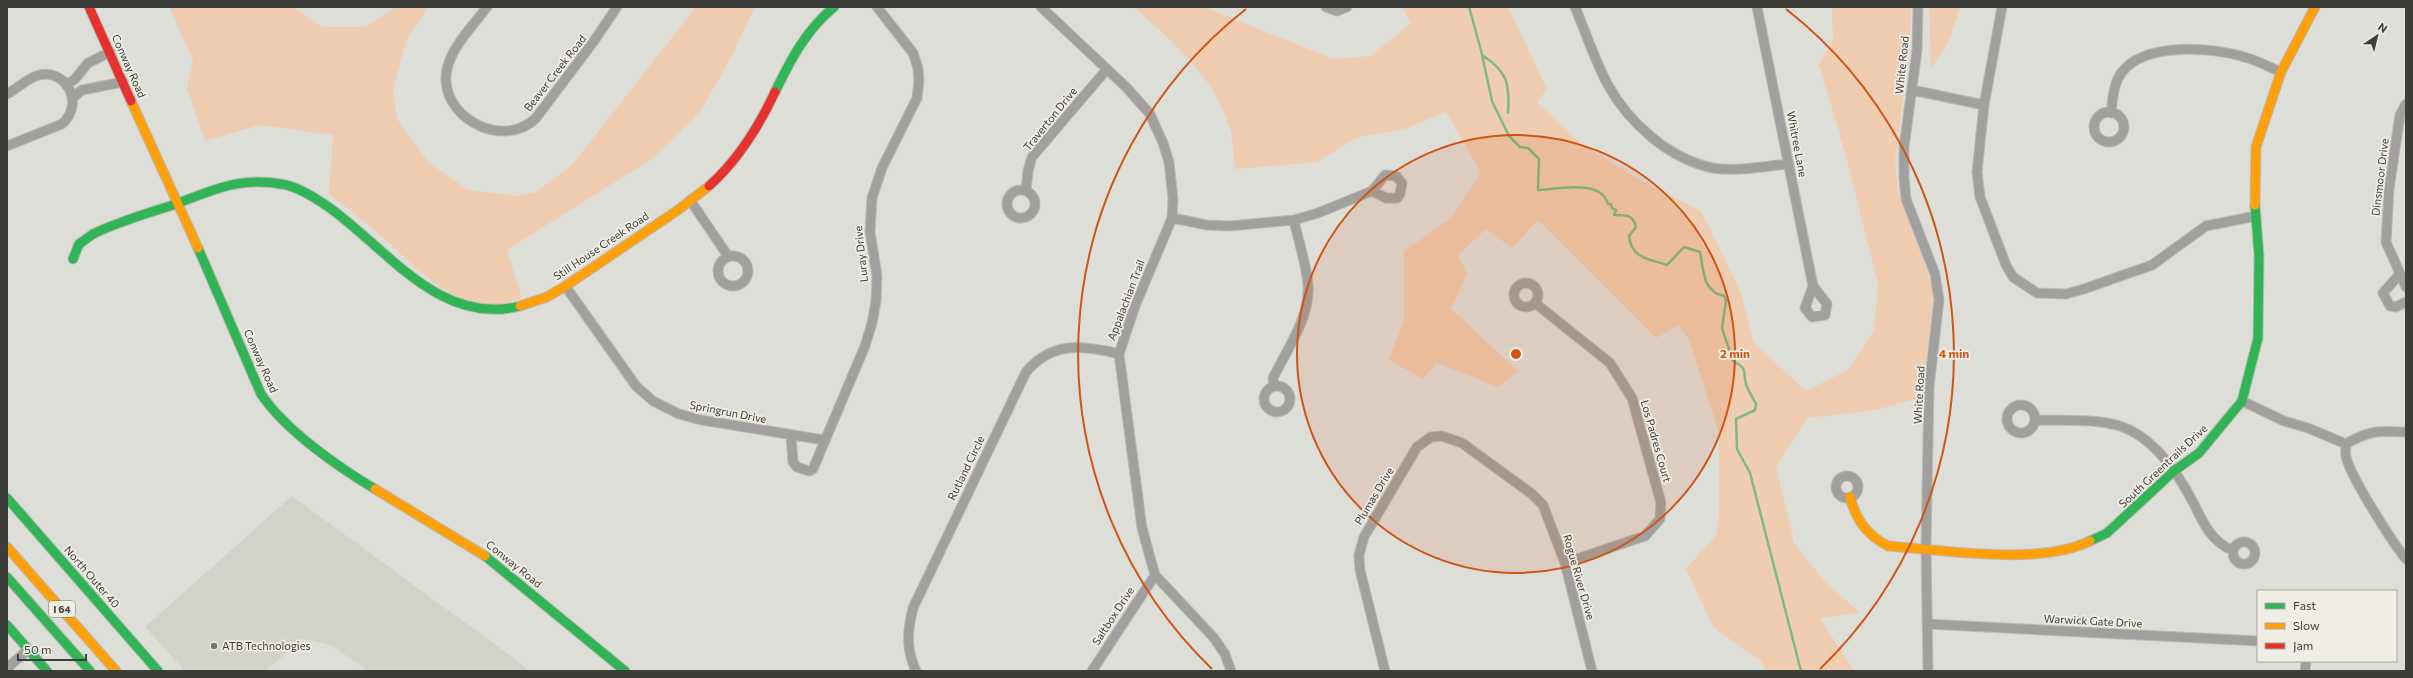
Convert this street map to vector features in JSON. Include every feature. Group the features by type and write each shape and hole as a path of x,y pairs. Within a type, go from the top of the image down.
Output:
{"main road":[{"name":"Conway Road","path":"89,7 233,326 251,374 271,409 314,448 368,485 479,550 625,671"},
{"name":"Still House Creek Road","path":"73,259 73,251 78,243 94,233 234,183 271,182 308,193 325,202 347,219 414,278 449,300 490,310 514,308 566,287 603,259 690,200 725,170 758,125 805,34 822,15 834,7"},
{"name":"South Greentrails Drive","path":"1850,497 1855,518 1862,528 1879,542 1898,547 1926,547 2023,555 2059,551 2082,545 2107,533 2174,471 2199,453 2242,401 2254,359 2258,338 2259,256 2256,216 2256,147 2281,72 2315,7"},
{"name":"North Outer 40","path":"7,498 158,671"},
{"name":"I 64","path":"7,547 116,671"},
{"name":"I 64","path":"7,576 90,671"},
{"path":"7,625 47,671"}],"street":[{"name":"Beaver Creek Road","path":"487,7 451,58 446,80 449,94 455,104 474,122 494,132 505,132 524,127 533,121 594,41 617,7"},
{"name":"Luray Drive","path":"792,436 793,462 797,468 809,471 818,461 824,440 865,346 872,323 876,301 877,276 870,232 872,198 882,168 917,98 919,81 918,68 913,53 877,7"},
{"name":"Appalachian Trail","path":"1041,7 1107,69 1146,109 1157,129 1169,162 1172,179 1172,218 1135,306 1119,354 1142,528 1155,575 1214,638 1224,654 1231,671"},
{"path":"1326,7 1337,11 1347,7"},
{"path":"1575,7 1608,86 1633,119 1648,134 1682,156 1713,168 1727,169 1789,164"},
{"name":"Whitree Lane","path":"1757,7 1813,286"},
{"name":"White Road","path":"1918,7 1917,50 1904,148 1906,199 1935,274 1939,300 1929,387 1926,547 1926,624 1928,671"},
{"path":"2002,7 1984,105 1977,172 1980,197 2006,264 2013,277 2037,293 2066,294 2152,265 2206,226 2256,216"},
{"path":"2111,112 2114,86 2122,71 2138,58 2151,52 2169,50 2218,52 2244,57 2281,72"},
{"path":"66,85 82,72 88,63 110,52"},
{"name":"Traverton Drive","path":"1026,191 1028,171 1032,157 1107,69"},
{"path":"82,72 91,88"},
{"path":"7,94 37,76 49,75 59,78 74,97 74,104 68,118 62,124 7,146"},
{"path":"74,97 82,90 100,88 123,82"},
{"path":"1912,90 1984,105"},
{"name":"Dinsmoor Drive","path":"2406,104 2400,115 2389,189 2386,242 2399,275 2406,287"},
{"path":"1172,218 1207,225 1230,226 1294,220 1318,213 1372,191"},
{"path":"690,200 728,256"},
{"path":"1274,386 1273,378 1298,330 1308,298 1308,286 1294,220"},
{"path":"2399,275 2383,293 2390,306 2396,307 2406,302"},
{"name":"Springrun Drive","path":"566,287 636,386 653,401 678,414 701,420 824,440"},
{"name":"Los Padres Court","path":"1535,303 1610,363 1632,398 1660,503 1660,520 1645,536 1566,563"},
{"name":"Rutland Circle","path":"916,671 909,655 907,638 913,608 1026,372 1035,362 1048,354 1062,349 1089,347 1119,354"},
{"path":"2242,401 2284,422 2308,428 2346,444"},
{"path":"2035,420 2100,423 2120,426 2134,432 2149,444 2174,471 2213,537 2232,550"},
{"path":"2346,444 2363,434 2373,432 2406,432"},
{"name":"Rogue River Drive","path":"1431,437 1442,436 1462,443 1532,494 1543,505 1566,563 1592,671"},
{"name":"Plumas Drive","path":"1385,671 1363,586 1359,555 1364,537 1409,460 1417,447 1431,437"},
{"path":"2346,444 2346,456 2352,470 2389,536 2406,559"},
{"name":"Saltbox Drive","path":"1092,671 1155,575"},
{"name":"Warwick Gate Drive","path":"1926,624 2257,641"},
{"path":"7,668 28,650"}],"shaded area":[{"path":"169,7 294,7 322,27 365,27 396,7 429,7 407,38 393,89 397,119 428,162 468,190 518,196 536,192 572,165 696,7 755,7 729,61 700,112 652,159 507,250 522,299 492,304 475,302 459,297 444,289 415,267 377,232 329,194 333,135 259,125 205,141 187,88 193,60"},
{"path":"1134,7 1204,7 1333,59 1371,56 1411,23 1402,7 1508,7 1547,89 1537,102 1580,143 1642,181 1701,211 1740,290 1754,343 1806,391 1848,370 1874,331 1878,284 1845,153 1819,64 1833,40 1832,9 1833,7 1911,7 1910,46 1895,160 1898,192 1927,268 1933,293 1934,315 1925,367 1924,397 1871,411 1807,418 1776,467 1794,543 1825,582 1860,613 1820,618 1854,671 1765,671 1761,661 1714,628 1686,569 1716,535 1719,516 1719,432 1689,340 1678,325 1656,338 1538,220 1512,248 1486,229 1458,255 1467,274 1451,309 1518,371 1498,387 1437,363 1423,379 1389,360 1404,320 1404,251 1451,218 1481,172 1446,112 1407,128 1355,138 1317,162 1235,169 1231,134 1223,111 1214,93 1191,62 1163,33"},
{"path":"1929,7 1960,7 1949,41 1931,69"},
{"path":"292,496 529,671 368,671 331,645 303,639 265,671 185,671 145,627"}],"waterway":[{"path":"1469,7 1481,50 1492,101 1509,136 1520,147 1528,148 1539,159 1538,190 1578,187 1597,191 1604,196 1608,204 1611,204 1612,208 1616,210 1614,215 1625,215 1631,217 1635,223 1636,227 1629,236 1633,249 1637,253 1647,259 1667,265 1684,247 1700,252 1705,279 1708,285 1712,290 1724,296 1726,301 1722,328 1733,361 1743,368 1746,384 1756,404 1755,410 1736,419 1737,449 1750,473 1801,671"},
{"path":"1482,55 1502,72 1507,86 1508,113"}],"traffic: fast":[{"path":"775,92 793,57 807,35 834,7"},
{"path":"73,259 79,244 93,234 131,218 224,187 251,182 265,182 287,185 305,192 317,199 349,223 415,279 439,294 464,305 491,309 520,306"},
{"path":"2090,541 2107,533 2174,471 2199,453 2242,401 2258,338 2259,256 2255,205"},
{"path":"198,248 261,394 271,408 313,447 375,489"},
{"path":"7,498 158,671"},
{"path":"485,556 625,671"},
{"path":"7,577 90,671"},
{"path":"7,625 47,671"}],"traffic: slow":[{"path":"2255,205 2256,147 2281,72 2315,7"},
{"path":"131,101 198,248"},
{"path":"520,306 547,297 564,287 678,210 709,186"},
{"path":"375,489 485,556"},
{"path":"1850,497 1852,505 1863,526 1874,537 1888,546 1964,553 2019,555 2069,549 2090,541"},
{"path":"7,547 116,671"}],"traffic: jam":[{"path":"89,7 131,101"},
{"path":"709,186 720,176 747,142 775,92"}],"place":[{"name":"ATB Technologies","path":"214,646"}]}
